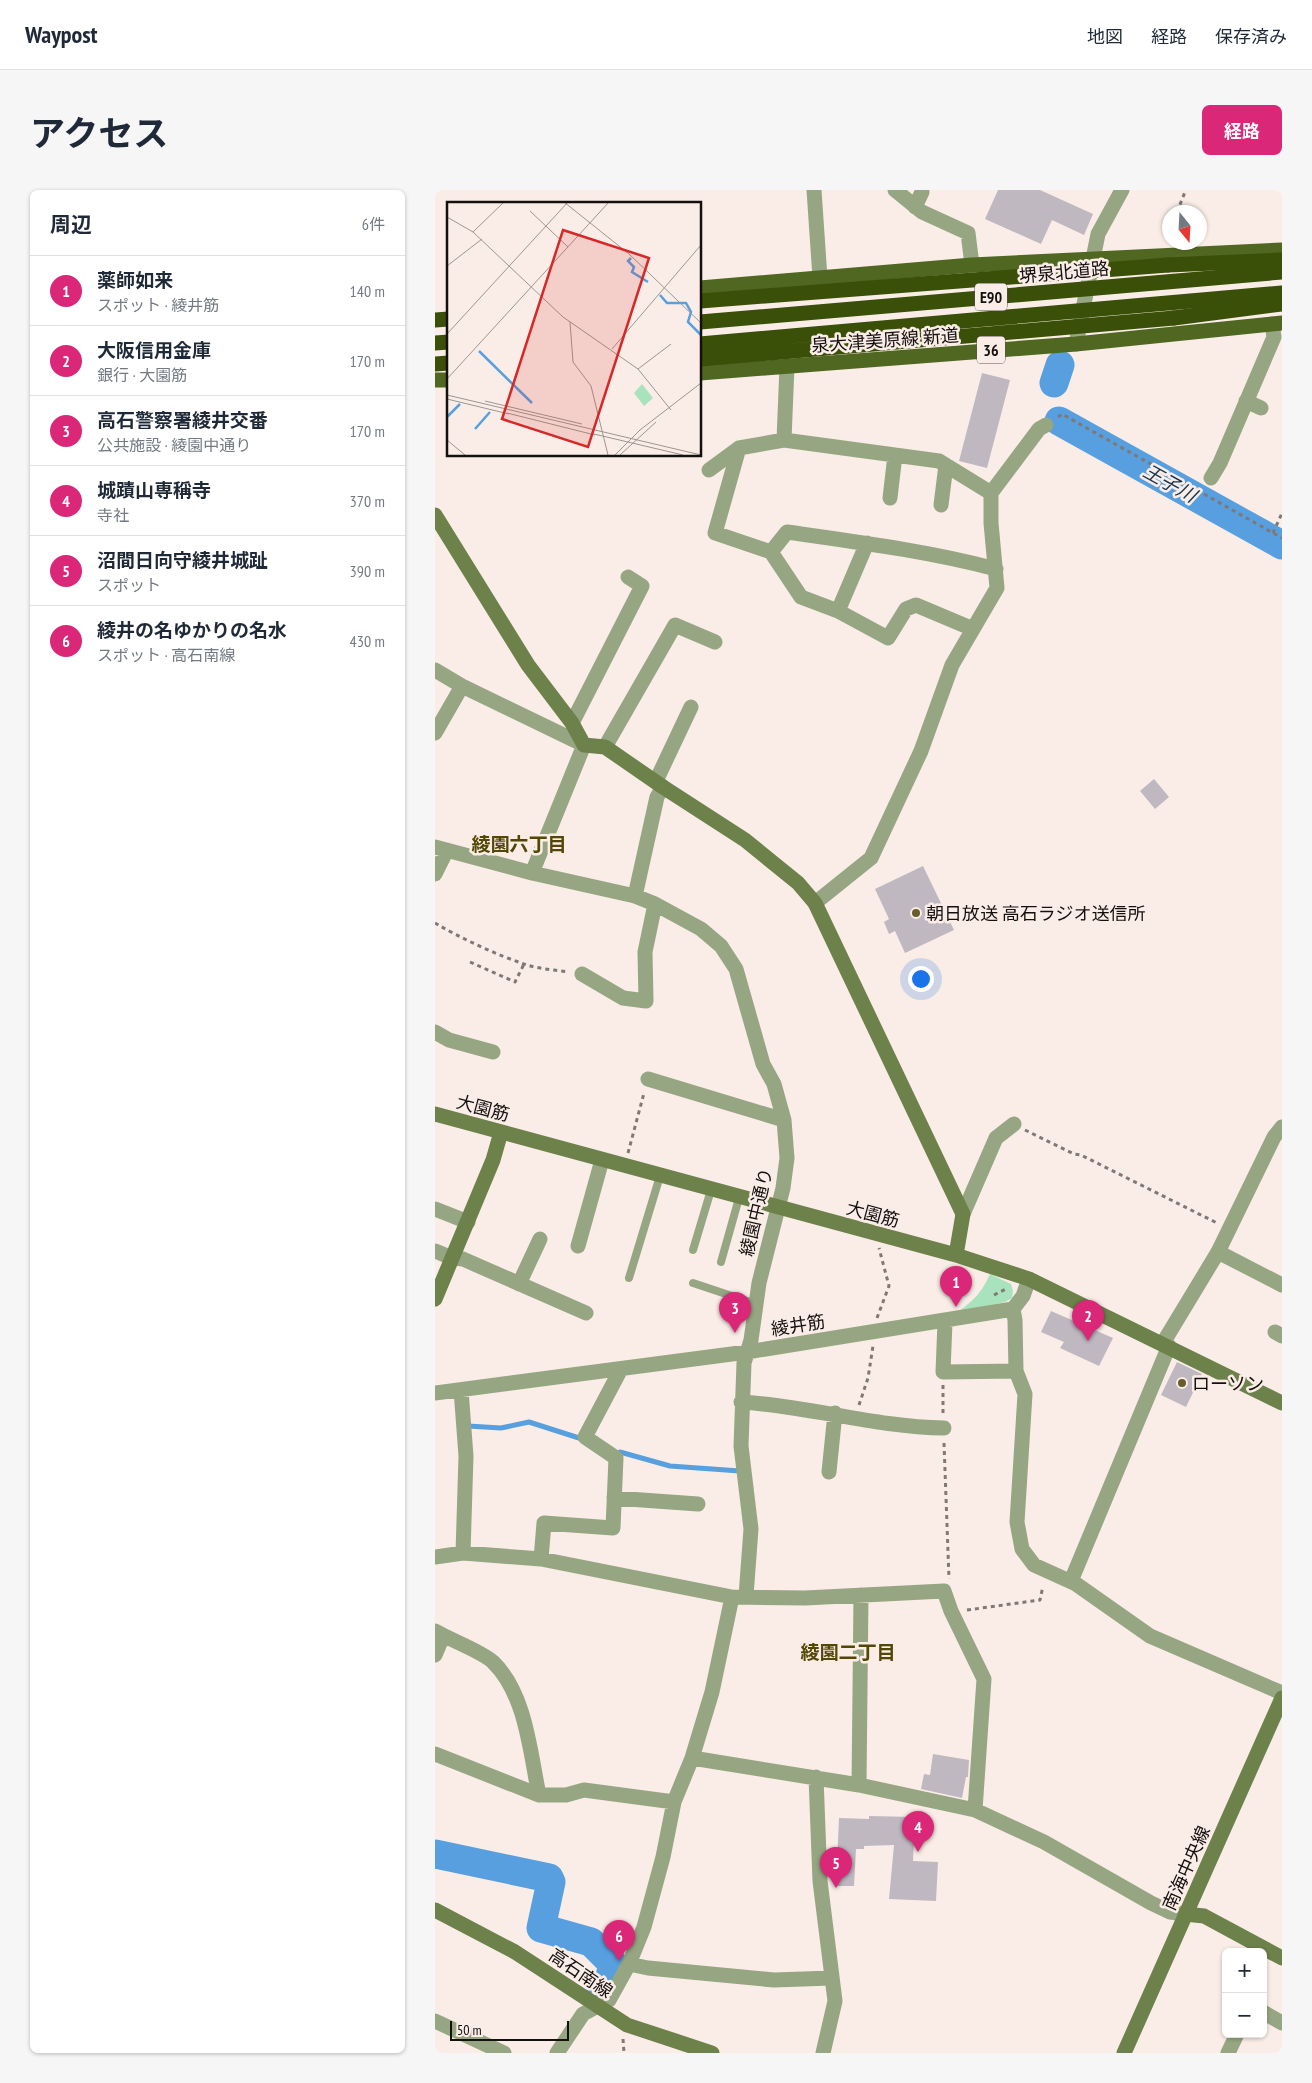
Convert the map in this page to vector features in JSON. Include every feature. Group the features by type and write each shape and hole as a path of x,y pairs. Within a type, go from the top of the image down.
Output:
{"highway":[{"path":"701,301 1012,275 1282,260"},
{"name":"堺泉北道路","path":"701,322 1282,272"},
{"name":"E90","path":"701,344 1282,293"},
{"path":"701,359 1027,332 1282,304"}],"main road":[{"path":"701,288 972,265 1282,250"},
{"name":"泉大津美原線 新道","path":"701,373 1076,344 1277,323"}],"street":[{"path":"814,190 820,278"},
{"path":"895,190 915,207 968,233 972,265"},
{"path":"1076,344 1091,259 1098,234 1122,190"},
{"path":"915,207 922,192"},
{"path":"1211,478 1227,466 1246,401 1274,337 1277,323"},
{"path":"784,440 787,366"},
{"path":"1246,401 1261,408"},
{"path":"815,903 871,858 921,751 952,665 997,588 991,523 991,493 1039,429 1046,425"},
{"path":"709,470 739,448 784,440 939,461 991,493"},
{"path":"739,448 715,532 771,552 801,598 838,611 888,638 906,609 916,605 973,629"},
{"path":"890,498 895,455"},
{"path":"941,505 946,465"},
{"path":"435,515 528,665 572,723 584,745"},
{"path":"771,552 787,532 960,559 996,569"},
{"path":"838,611 867,543"},
{"path":"572,723 642,586 628,577"},
{"path":"605,747 675,625 715,642"},
{"path":"435,670 462,686 584,745 605,747 745,840 798,883 815,903 963,1214"},
{"path":"435,733 462,686"},
{"path":"635,896 659,784 691,707"},
{"path":"532,873 584,745"},
{"path":"435,874 441,848"},
{"name":"綾園中通り","path":"441,848 532,873 635,896 655,904 701,929 721,946 736,969 763,1064 774,1084 784,1120 787,1158 783,1188 759,1283 751,1340 747,1352 741,1402 741,1446 748,1487 751,1529 739,1596 692,1758 674,1802 663,1857 644,1928 629,1964 609,2000 583,2014 555,2052"},
{"path":"582,974 623,998 646,1000 645,952 655,904"},
{"path":"435,1032 449,1040 493,1052"},
{"path":"648,1079 784,1120"},
{"name":"大園筋","path":"435,1114 739,1198 956,1255 1029,1279 1282,1403"},
{"path":"956,1255 963,1214 997,1138 1014,1124"},
{"path":"1071,1581 1166,1345 1218,1252 1274,1137 1282,1127"},
{"path":"435,1299 493,1160 501,1132"},
{"path":"577,1246 602,1160"},
{"path":"435,1209 467,1222"},
{"path":"519,1284 540,1239"},
{"path":"435,1251 452,1258 463,1259 586,1313"},
{"path":"1218,1252 1282,1285"},
{"path":"1029,1279 1023,1296 1013,1309 1016,1371 1025,1394 1017,1522 1022,1549 1034,1565 1071,1581 1150,1636 1282,1693"},
{"name":"綾井筋","path":"435,1393 747,1352 945,1322 1013,1309"},
{"path":"945,1322 943,1372 1016,1371"},
{"path":"541,1559 544,1523 613,1528 616,1458 585,1437 621,1369"},
{"path":"461,1390 466,1456 463,1553"},
{"path":"741,1402 780,1404 835,1413 860,1423 944,1428"},
{"path":"829,1472 835,1413"},
{"path":"615,1498 698,1504"},
{"path":"435,1557 463,1553 541,1559 739,1596 805,1598 944,1591 951,1611 984,1678 975,1810"},
{"path":"859,1785 861,1595"},
{"path":"435,1655 439,1633 492,1661 512,1688 524,1724 539,1795"},
{"name":"南海中央線","path":"1124,2053 1282,1698"},
{"path":"435,1754 539,1795 566,1795 584,1790 674,1802"},
{"path":"692,1758 817,1777 975,1810 1044,1842 1151,1904 1170,1912 1204,1916 1282,1958"},
{"path":"817,1777 819,1881 835,2001 823,2053"},
{"name":"高石南線","path":"435,1910 515,1952 627,2025 712,2053"},
{"path":"629,1964 649,1968 775,1980 832,1978"},
{"path":"1267,2014 1282,2023"},
{"path":"435,2021 504,2053"},
{"path":"1228,2053 1235,2038"}],"lane":[{"path":"629,1278 660,1176"},
{"path":"693,1250 711,1190"},
{"path":"721,1262 739,1198"},
{"path":"693,1283 756,1304"}],"path":[{"path":"1180,205 1185,192"},
{"path":"1062,414 1282,538"},
{"path":"1273,533 1282,513"},
{"path":"435,923 465,940 478,943 524,964 582,974"},
{"path":"470,962 515,982 524,964"},
{"path":"628,1153 648,1079"},
{"path":"1014,1124 1074,1154 1081,1154 1229,1229"},
{"path":"860,1423 873,1349 874,1332 881,1304 889,1286 888,1277 882,1266 878,1249 882,1235"},
{"path":"992,1296 1007,1290 1004,1285"},
{"path":"943,1372 950,1550 949,1591 944,1591"},
{"path":"951,1611 1040,1600 1047,1570"}],"green space":[{"path":"990,1274 1011,1284 1012,1298 1005,1302 955,1314 976,1297"}],"building":[{"path":"998,190 1040,190 1093,214 1084,235 1052,220 1041,244 985,219"},
{"path":"982,373 1010,380 987,468 959,461"},
{"path":"1154,779 1169,797 1155,809 1140,791"},
{"name":"朝日放送 高石ラジオ送信所","path":"923,866 954,930 905,953 895,931 889,934 884,922 889,919 875,889"},
{"path":"1051,1311 1113,1338 1099,1366 1060,1348 1064,1342 1041,1332"},
{"name":"ローソン","path":"1177,1362 1202,1374 1186,1407 1161,1395"},
{"path":"933,1754 969,1760 968,1777 966,1777 962,1798 921,1789 924,1774 930,1775"},
{"path":"869,1816 915,1817 913,1861 938,1862 936,1901 889,1899 894,1845 864,1846 864,1849 856,1849 854,1886 836,1886 839,1818 869,1819"}],"waterway":[{"name":"王子川","path":"1054,383 1060,365"},
{"name":"王子川","path":"1059,421 1282,545"},
{"path":"468,1426 501,1428 529,1422 579,1438"},
{"path":"620,1452 670,1466 740,1471"},
{"path":"435,1854 549,1878 551,1882 541,1928 591,1942 615,1966 600,1995"}],"place":[{"name":"朝日放送 高石ラジオ送信所","path":"916,913"},
{"name":"薬師如来","path":"956,1307"},
{"name":"高石警察署綾井交番","path":"735,1333"},
{"name":"大阪信用金庫","path":"1088,1341"},
{"name":"ローソン","path":"1182,1383"},
{"name":"城蹟山専稱寺","path":"918,1852"},
{"name":"沼間日向守綾井城趾","path":"836,1888"},
{"name":"綾井の名ゆかりの名水","path":"619,1961"}],"district":[{"name":"綾園六丁目","path":"519,844"},
{"name":"綾園二丁目","path":"848,1652"}]}
